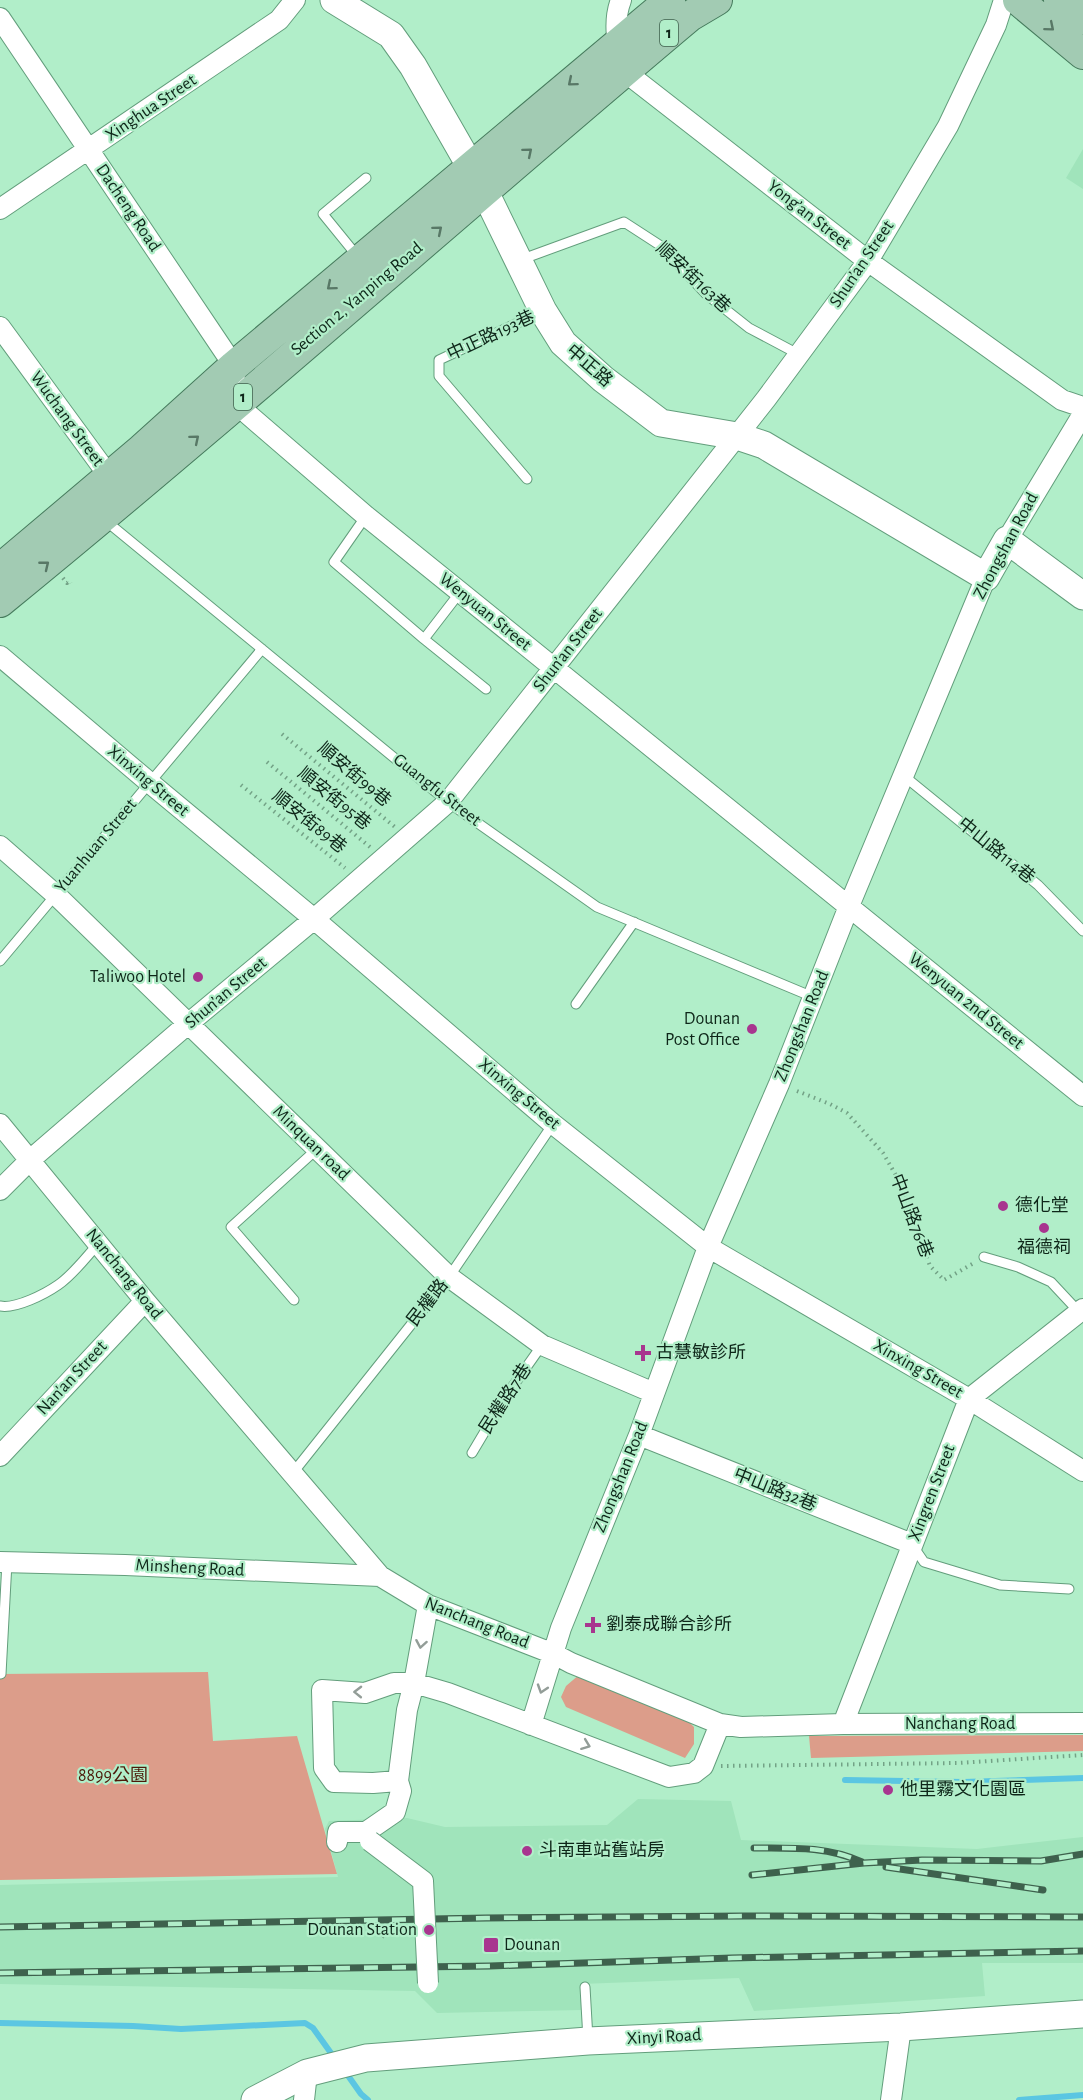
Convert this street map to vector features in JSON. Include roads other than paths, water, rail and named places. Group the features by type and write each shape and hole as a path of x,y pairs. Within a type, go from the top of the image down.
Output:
{"main road":[{"name":"中正路","path":"334,0 392,35 413,66 478,178 543,311 563,343 603,379 661,423 737,436 764,445 986,577"},
{"name":"Section 2, Yanping Road","path":"0,602 236,404 478,178 620,57 670,0"},
{"name":"Section 2, Yanping Road","path":"620,57 717,0"},
{"path":"1018,0 1083,54"},
{"path":"1059,0 1083,20"},
{"name":"Section 2, Yanping Road","path":"0,569 234,366 362,261 478,178"},
{"path":"1007,540 1083,596"},
{"name":"Zhongshan Road","path":"986,577 1007,540"},
{"name":"Xinyi Road","path":"255,2100 307,2073 366,2058 588,2041 901,2027 1083,2014"}],"street":[{"name":"Xinghua Street","path":"4,203 89,150 279,20 295,0"},
{"path":"620,57 617,9 621,0"},
{"name":"Shun’an Street","path":"0,1190 30,1160 448,802 766,399 868,261 948,126 996,25 1004,0"},
{"name":"Dacheng Road","path":"0,18 234,366"},
{"name":"Yong’an Street","path":"620,57 868,261 1062,400 1083,407"},
{"name":"Wuchang Street","path":"0,327 109,476 102,518"},
{"path":"234,366 236,404"},
{"name":"Wenyuan Street","path":"236,404 366,516 849,906"},
{"name":"Zhongshan Road","path":"1007,540 1083,414"},
{"name":"Zhongshan Road","path":"531,1725 561,1628 639,1435 708,1247 779,1084 849,906 986,577"},
{"name":"Xinxing Street","path":"0,656 314,919 553,1124 708,1247 969,1399 1083,1471"},
{"name":"Minquan road","path":"0,846 56,895 448,1277 542,1346 654,1393"},
{"name":"Wenyuan 2nd Street","path":"849,906 1083,1096"},
{"name":"Nanchang Road","path":"0,1124 145,1301 380,1576 428,1605 554,1654 720,1724 741,1727 843,1724 1083,1723"},
{"name":"Nan'an Street","path":"3,1444 145,1301"},
{"path":"969,1399 1081,1310"},
{"name":"Xingren Street","path":"843,1724 969,1399"},
{"name":"中山路32巷","path":"639,1435 912,1544"},
{"name":"Minsheng Road","path":"3,1562 380,1576"},
{"path":"338,1842 338,1832 366,1832 395,1812 401,1791 398,1781 407,1710 428,1605"},
{"path":"398,1781 334,1782 324,1768 322,1690 365,1693 394,1683 414,1683 448,1693 669,1778 694,1773 703,1766 720,1724"},
{"path":"370,1841 423,1881 428,1983"},
{"path":"891,2100 901,2027"},
{"path":"304,2100 307,2073"}],"lane":[{"path":"362,261 322,214 366,178"},
{"name":"順安街163巷","path":"517,261 624,222 661,246 706,294 749,328 798,354"},
{"name":"中正路193巷","path":"527,479 439,376 439,360 543,311"},
{"path":"366,516 334,562 486,689"},
{"name":"Guangfu Street","path":"102,518 448,802 597,907 813,997"},
{"path":"424,639 461,591"},
{"name":"Yuanhuan Street","path":"0,961 262,649"},
{"name":"中山路114巷","path":"904,776 1038,885 1083,931"},
{"path":"576,1004 634,922"},
{"name":"民權路","path":"291,1474 448,1277 553,1124"},
{"path":"294,1299 231,1227 317,1149"},
{"path":"0,1306 6,1307 29,1301 59,1284 99,1243"},
{"path":"984,1257 1018,1266 1051,1282 1081,1310"},
{"name":"民權路7巷","path":"471,1453 506,1396 542,1346"},
{"path":"912,1544 924,1562 1000,1585 1069,1589"},
{"path":"1,1674 3,1562"},
{"path":"585,1988 588,2041"}],"waterway":[{"path":"845,1780 964,1782 1083,1778"},
{"path":"0,2023 181,2029 305,2023 313,2028 336,2060"},
{"path":"344,2070 368,2100"},
{"path":"1019,2100 1083,2095"}],"railway":[{"path":"754,1848 795,1848 822,1851 862,1862"},
{"path":"752,1875 864,1863 922,1860 1041,1861 1083,1854"},
{"path":"886,1867 1043,1890"},
{"path":"0,1927 486,1918 1083,1917"},
{"path":"0,1973 490,1966 732,1958 1083,1951"}],"place":[{"name":"Taliwoo Hotel","path":"198,977"},
{"name":"Dounan Post Office","path":"752,1029"},
{"name":"德化堂","path":"1003,1206"},
{"name":"福德祠","path":"1044,1228"},
{"name":"古慧敏診所","path":"643,1353"},
{"name":"劉泰成聯合診所","path":"593,1625"},
{"name":"他里霧文化園區","path":"888,1790"},
{"name":"斗南車站舊站房","path":"527,1851"},
{"name":"Dounan Station","path":"429,1930"},
{"name":"Dounan","path":"491,1945"}],"park label":[{"name":"8899公園","path":"113,1776"}]}
